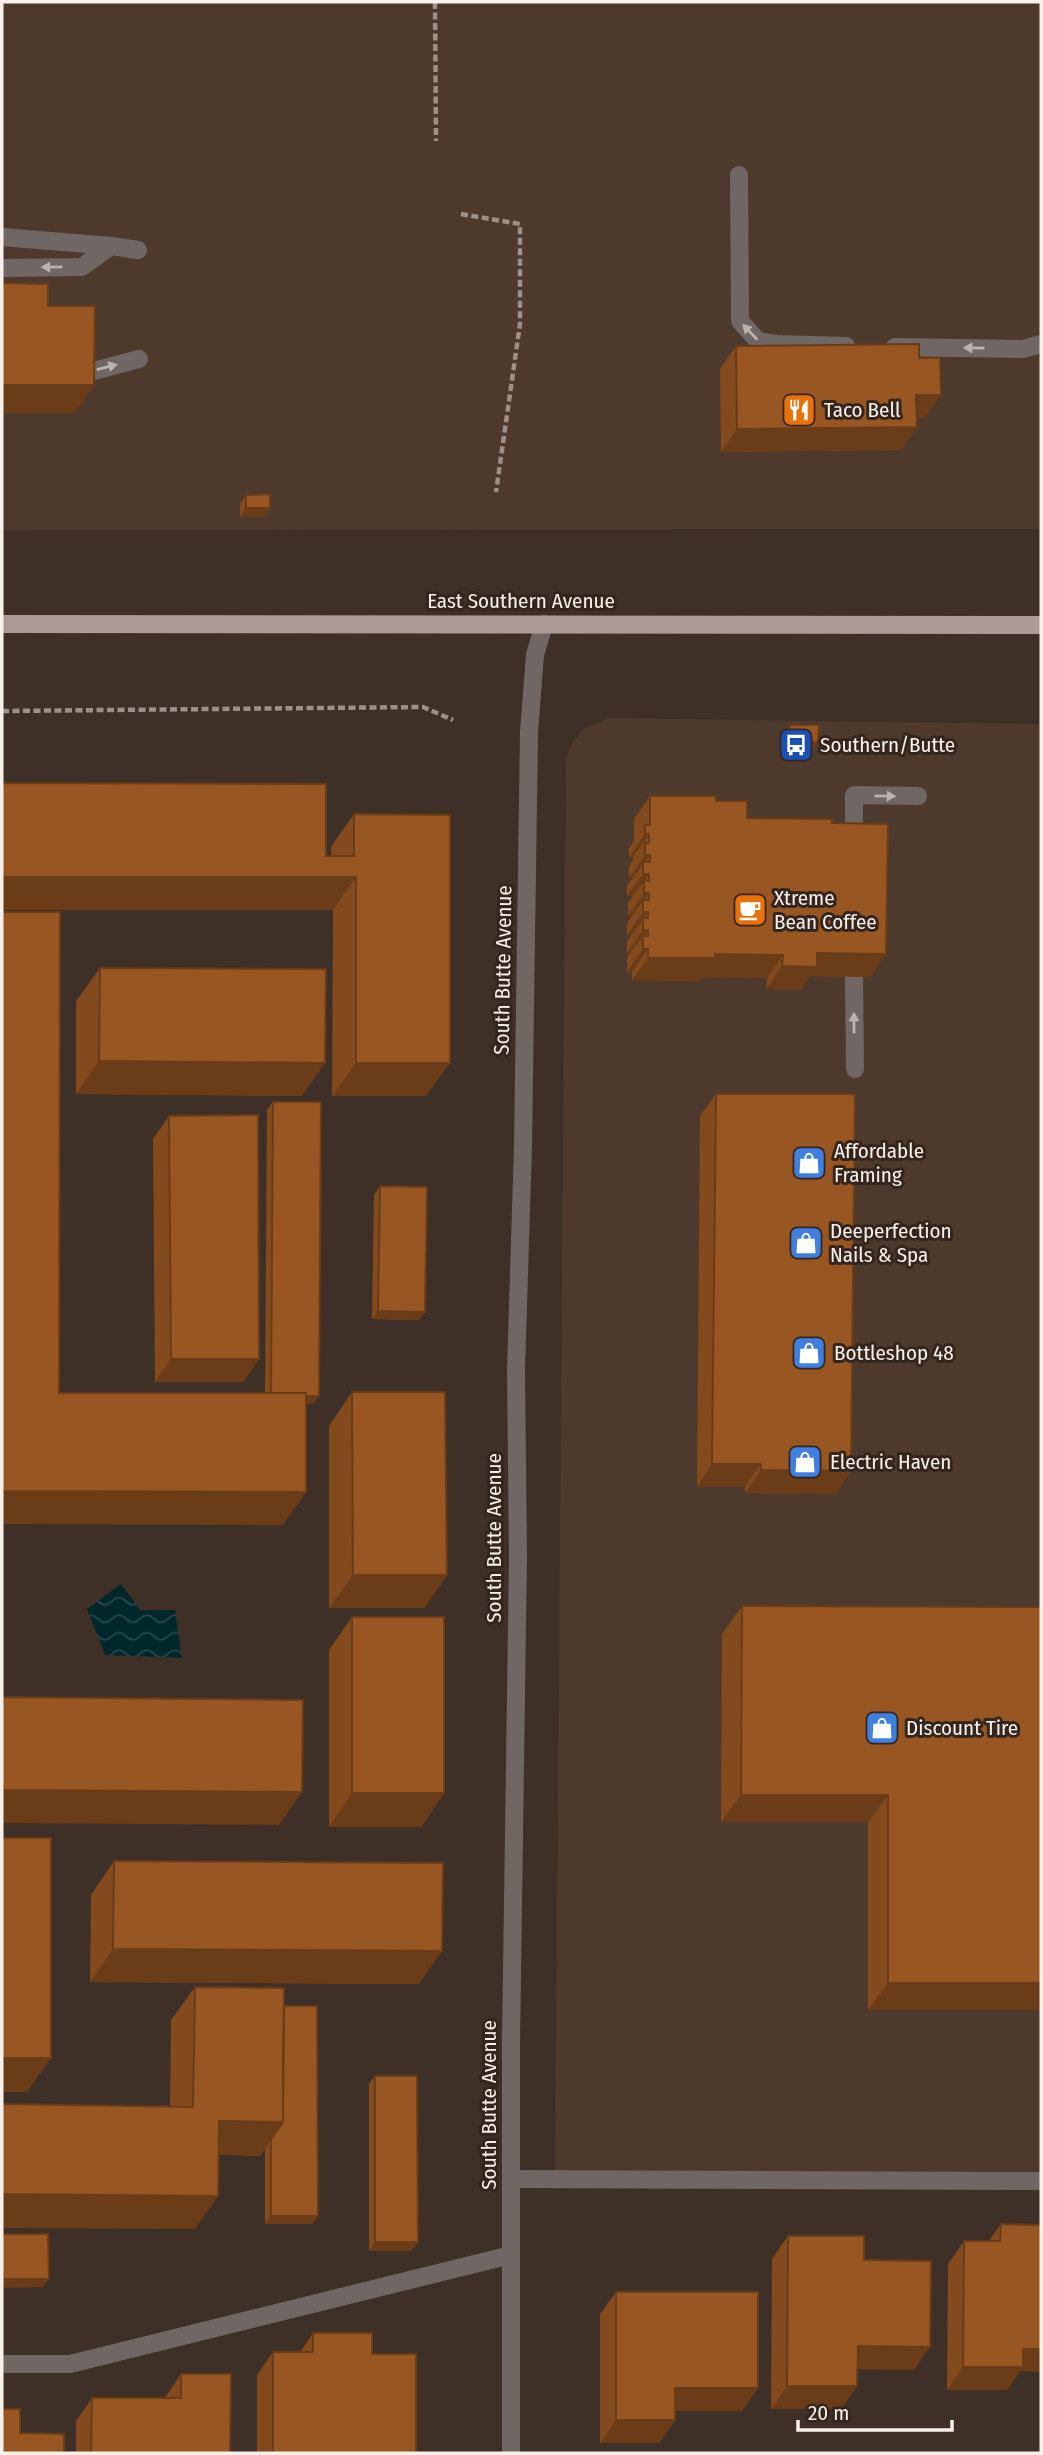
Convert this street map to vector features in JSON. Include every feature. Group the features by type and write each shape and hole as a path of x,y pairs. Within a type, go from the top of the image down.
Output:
{"main road":[{"name":"East Southern Avenue","path":"2,624 1041,625"}],"street":[{"path":"739,175 740,321 758,341 776,344 1023,349 1041,344"},
{"path":"2,237 138,250"},
{"path":"2,268 82,267 111,246"},
{"path":"75,376 139,359"},
{"name":"South Butte Avenue","path":"511,2453 511,2179 518,1556 516,1370 524,1106 529,732 535,655 544,624"},
{"path":"854,847 854,795 918,796"},
{"path":"854,977 855,1069"},
{"path":"511,2179 1041,2181"},
{"path":"2,2364 70,2364 511,2255"}],"path":[{"path":"435,2 436,141"},
{"path":"461,214 520,224 520,324 496,492"},
{"path":"2,711 423,707 453,720"}],"shaded area":[{"path":"2,2 1041,2 1041,529 2,530"},
{"path":"609,718 1041,724 1041,2176 555,2179 566,761 570,746 583,729"}],"water":[{"path":"121,1584 140,1610 175,1610 182,1658 105,1655 87,1609"}],"building":[{"path":"2,279 3,283 48,284 48,306 95,306 94,385 2,385"},
{"path":"919,344 919,358 940,358 941,395 916,395 917,427 737,429 736,346"},
{"path":"270,494 270,508 246,508 246,495"},
{"path":"790,725 819,725 818,742 789,742"},
{"path":"2,783 326,784 326,856 354,856 354,814 450,815 450,1063 356,1063 356,877 2,877"},
{"name":"Xtreme Bean Coffee","path":"650,796 716,796 716,801 747,801 747,818 832,819 832,823 888,824 886,954 817,953 817,967 782,966 783,955 715,954 715,958 648,958 648,949 643,949 643,936 648,936 648,930 643,930 643,918 648,918 648,912 643,912 643,900 649,900 649,893 644,893 644,880 649,881 649,874 643,874 643,862 650,862 650,855 645,855 645,843 649,843 649,834 645,834 645,825 650,825"},
{"path":"2,912 60,912 59,1393 306,1393 306,1492 2,1491"},
{"path":"100,968 326,969 325,1063 99,1061"},
{"path":"716,1094 855,1094 851,1471 761,1470 761,1464 712,1464"},
{"path":"273,1102 321,1102 319,1396 306,1396 306,1393 271,1393"},
{"path":"258,1115 259,1359 171,1359 169,1116"},
{"path":"380,1186 427,1187 425,1312 378,1311"},
{"path":"352,1392 445,1392 447,1575 353,1575"},
{"name":"Discount Tire","path":"742,1606 1041,1607 1041,1983 888,1983 888,1795 741,1795"},
{"path":"352,1617 444,1617 444,1793 352,1793"},
{"path":"2,1697 303,1700 302,1792 2,1790"},
{"path":"2,1838 51,1838 51,2058 2,2058"},
{"path":"114,1861 443,1863 442,1951 113,1949"},
{"path":"195,1987 284,1988 283,2122 219,2121 218,2196 2,2194 2,2104 193,2107"},
{"path":"284,2006 317,2006 318,2216 271,2216 271,2139 283,2122"},
{"path":"375,2076 417,2076 418,2242 375,2242"},
{"path":"1001,2224 1041,2225 1041,2349 1023,2349 1023,2367 963,2367 964,2241 1000,2241"},
{"path":"2,2234 48,2234 49,2279 2,2279"},
{"path":"788,2236 864,2236 864,2260 931,2261 930,2347 858,2346 857,2386 787,2386"},
{"path":"616,2292 758,2292 758,2388 675,2388 675,2420 616,2420"},
{"path":"313,2333 372,2333 372,2354 416,2354 416,2453 273,2453 273,2352 313,2352"},
{"path":"181,2374 231,2374 230,2453 91,2453 92,2398 181,2398"},
{"path":"2,2409 20,2409 20,2433 64,2434 64,2453 2,2453"}],"place":[{"name":"Taco Bell","path":"799,410"},
{"name":"Southern/Butte","path":"796,745"},
{"name":"Xtreme Bean Coffee","path":"750,910"},
{"name":"Affordable Framing","path":"809,1163"},
{"name":"Deeperfection Nails & Spa","path":"806,1243"},
{"name":"Bottleshop 48","path":"809,1353"},
{"name":"Electric Haven","path":"805,1462"},
{"name":"Discount Tire","path":"882,1728"}]}
